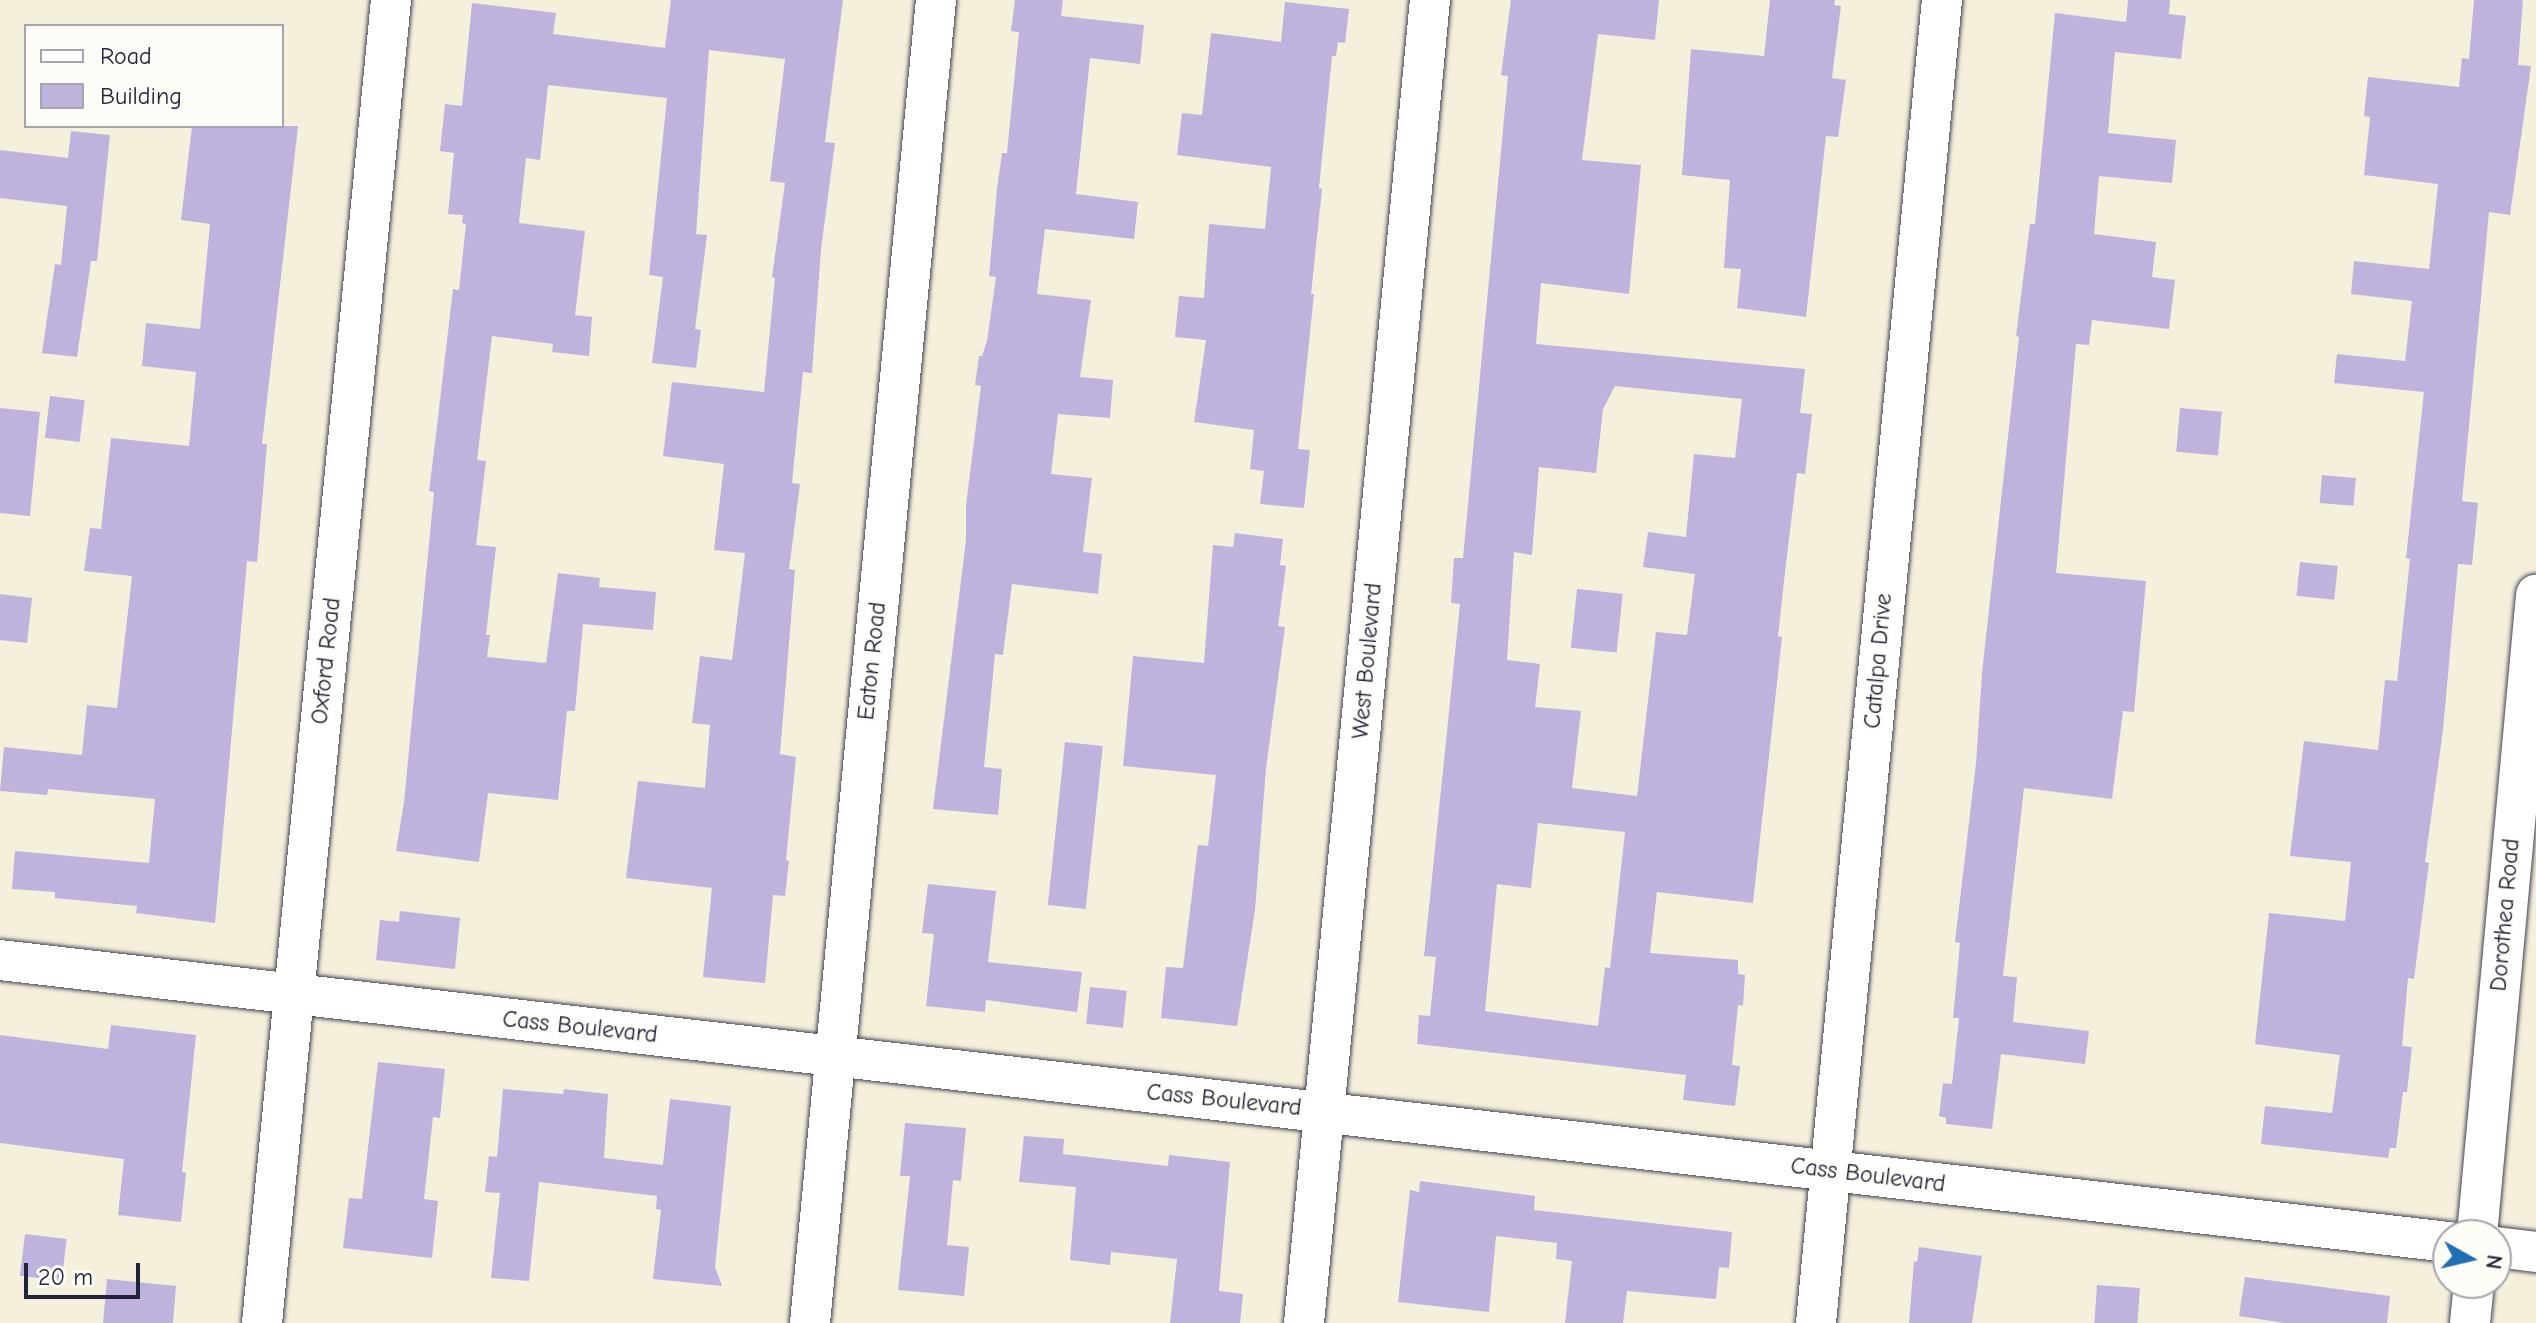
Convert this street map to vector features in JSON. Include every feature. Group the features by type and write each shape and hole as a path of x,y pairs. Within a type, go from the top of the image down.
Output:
{"street":[{"name":"Oxford Road","path":"262,1323 391,0"},
{"name":"Eaton Road","path":"810,1323 936,0"},
{"name":"West Boulevard","path":"1304,1323 1430,0"},
{"name":"Catalpa Drive","path":"1816,1323 1942,0"},
{"name":"Dorothea Road","path":"2479,1219 2528,771 2536,595"},
{"name":"Cass Boulevard","path":"0,960 2432,1240"},
{"path":"2512,1249 2536,1252"},
{"path":"2470,1323 2472,1299"}],"building":[{"path":"671,0 843,0 825,142 835,143 821,249 812,373 803,372 792,483 800,484 789,569 795,570 780,754 796,757 786,860 789,861 785,896 773,895 765,983 703,977 712,888 626,878 638,781 705,788 710,725 692,723 700,656 732,660 745,553 714,550 724,464 663,456 672,382 764,392 775,278 772,277 785,183 770,181 785,59 709,50 696,234 707,235 695,329 701,330 696,368 652,363 663,277 649,275 667,98 548,85 540,160 526,158 519,223 585,231 575,315 592,317 589,356 552,352 553,344 492,336 477,460 486,461 476,545 496,547 486,635 490,635 487,657 546,663 558,573 600,578 599,587 656,592 653,630 583,624 575,711 567,711 558,800 488,793 479,862 396,851 404,802 434,492 429,491 453,289 459,290 466,224 462,223 463,215 448,214 454,153 440,151 445,104 462,106 472,3 556,13 553,34 665,48"},
{"path":"1015,0 1063,0 1061,16 1144,25 1140,64 1090,58 1076,194 1138,202 1134,239 1045,229 1037,294 1091,300 1080,377 1113,380 1110,418 1058,414 1051,474 1092,478 1083,552 1102,554 1098,594 1012,584 1003,655 995,654 984,767 1002,769 998,815 933,809 966,540 966,505 981,386 975,385 979,356 982,356 987,341 996,277 989,276 1002,153 1007,153 1019,32 1011,31"},
{"path":"1511,0 1659,0 1655,40 1598,34 1582,160 1641,165 1629,294 1541,283 1536,344 1805,369 1800,413 1812,414 1805,474 1797,473 1785,572 1778,636 1782,637 1753,903 1657,892 1650,953 1738,960 1738,974 1745,975 1743,1006 1738,1005 1732,1065 1740,1066 1735,1106 1683,1100 1686,1075 1417,1044 1419,1015 1430,1016 1436,957 1424,956 1460,604 1451,603 1454,558 1463,558 1508,76 1501,75","holes":["1615,386 1742,399 1735,458 1694,454 1686,537 1648,532 1643,567 1695,574 1687,635 1656,632 1637,796 1572,788 1581,711 1535,707 1540,664 1507,660 1514,552 1532,555 1539,467 1596,473 1603,409","1538,823 1625,832 1610,968 1605,967 1598,1026 1485,1011 1497,884 1531,888"]},
{"path":"1770,0 1835,0 1834,5 1841,6 1832,78 1846,80 1838,137 1826,136 1806,317 1737,308 1741,269 1724,268 1730,180 1682,175 1691,49 1764,56"},
{"path":"2128,0 2170,0 2169,14 2186,16 2181,59 2115,52 2108,133 2176,140 2172,183 2099,176 2094,234 2156,242 2152,277 2175,280 2169,329 2092,320 2089,345 2076,344 2056,573 2146,581 2134,712 2123,711 2112,799 2024,788 2003,976 2017,977 2013,1022 2089,1031 2085,1064 2001,1054 1992,1129 1946,1124 1946,1118 1939,1116 1943,1083 1952,1084 1959,1018 1953,1018 1960,943 1955,942 2019,337 2016,336 2030,224 2035,224 2055,13 2126,22"},
{"path":"2474,0 2523,0 2518,65 2531,66 2510,215 2489,212 2462,501 2478,503 2472,565 2458,564 2443,730 2425,862 2429,863 2414,979 2408,978 2402,1046 2412,1047 2407,1092 2403,1092 2396,1148 2390,1148 2388,1158 2261,1144 2265,1106 2332,1113 2340,1055 2255,1044 2269,913 2345,921 2351,862 2290,856 2304,741 2378,750 2385,680 2397,681 2410,559 2406,558 2424,392 2334,383 2337,354 2405,361 2412,301 2351,294 2354,261 2429,269 2438,184 2364,175 2370,117 2364,116 2368,77 2459,87 2462,58 2469,59"},
{"path":"1285,2 1349,9 1345,43 1338,42 1336,56 1332,56 1319,188 1322,189 1311,294 1314,294 1298,449 1310,450 1304,508 1260,504 1264,471 1250,469 1254,430 1194,422 1206,340 1175,337 1179,296 1204,298 1209,224 1265,229 1271,167 1177,155 1182,113 1202,115 1211,33 1281,42"},
{"path":"298,126 262,444 267,444 257,562 247,561 215,923 136,913 137,906 55,898 55,892 12,889 15,851 149,863 155,799 48,789 47,795 0,791 4,747 82,755 87,705 117,708 132,576 84,571 90,528 101,529 111,438 189,446 196,372 142,366 146,323 200,329 210,224 181,220 192,128"},
{"path":"71,131 110,135 97,261 91,261 77,357 42,353 55,264 61,265 67,206 0,198 0,150 68,158"},
{"path":"50,396 85,400 80,442 45,438"},
{"path":"0,408 40,412 30,516 0,513"},
{"path":"2180,408 2222,412 2218,455 2176,452"},
{"path":"2322,475 2356,478 2353,506 2320,503"},
{"path":"1235,533 1283,539 1280,565 1286,566 1278,626 1285,627 1266,768 1255,910 1237,1026 1161,1018 1166,967 1183,968 1198,845 1208,846 1216,775 1123,766 1133,656 1204,663 1213,545 1233,547"},
{"path":"2300,562 2338,566 2334,600 2296,596"},
{"path":"1577,589 1623,594 1617,652 1571,648"},
{"path":"0,594 32,598 27,643 0,640"},
{"path":"1065,742 1103,746 1086,909 1048,905"},
{"path":"928,884 996,891 988,962 1082,972 1077,1012 986,1000 985,1012 926,1006 934,934 922,933"},
{"path":"400,911 460,918 455,969 376,960 380,920 399,922"},
{"path":"1090,987 1127,991 1123,1028 1086,1024"},
{"path":"111,1025 196,1035 182,1172 186,1173 181,1222 118,1215 124,1159 0,1143 0,1035 108,1049"},
{"path":"378,1062 445,1069 440,1118 433,1117 424,1199 438,1201 432,1258 343,1248 349,1198 362,1199"},
{"path":"503,1089 563,1094 564,1089 608,1094 604,1158 663,1165 670,1099 731,1106 715,1267 722,1286 653,1279 661,1210 656,1209 657,1196 539,1182 529,1281 491,1278 500,1193 485,1192 489,1156 497,1157"},
{"path":"905,1123 966,1128 961,1181 953,1180 947,1245 969,1247 964,1296 898,1290 910,1176 900,1176"},
{"path":"1024,1136 1064,1139 1063,1154 1168,1166 1169,1155 1230,1162 1219,1291 1243,1294 1240,1323 1170,1323 1177,1259 1111,1252 1110,1265 1070,1260 1076,1187 1019,1182"},
{"path":"1420,1181 1535,1196 1534,1210 1732,1232 1729,1268 1719,1267 1716,1299 1627,1291 1623,1323 1565,1323 1572,1261 1556,1259 1557,1243 1496,1236 1489,1312 1398,1302 1410,1190 1419,1192"},
{"path":"25,1234 67,1239 62,1281 20,1276"},
{"path":"1919,1247 1982,1256 1972,1323 1909,1323 1914,1261 1917,1262"},
{"path":"2245,1277 2390,1296 2387,1323 2284,1323 2239,1316"},
{"path":"107,1279 176,1286 173,1323 103,1323"},
{"path":"2097,1285 2140,1288 2137,1323 2094,1323"}]}
